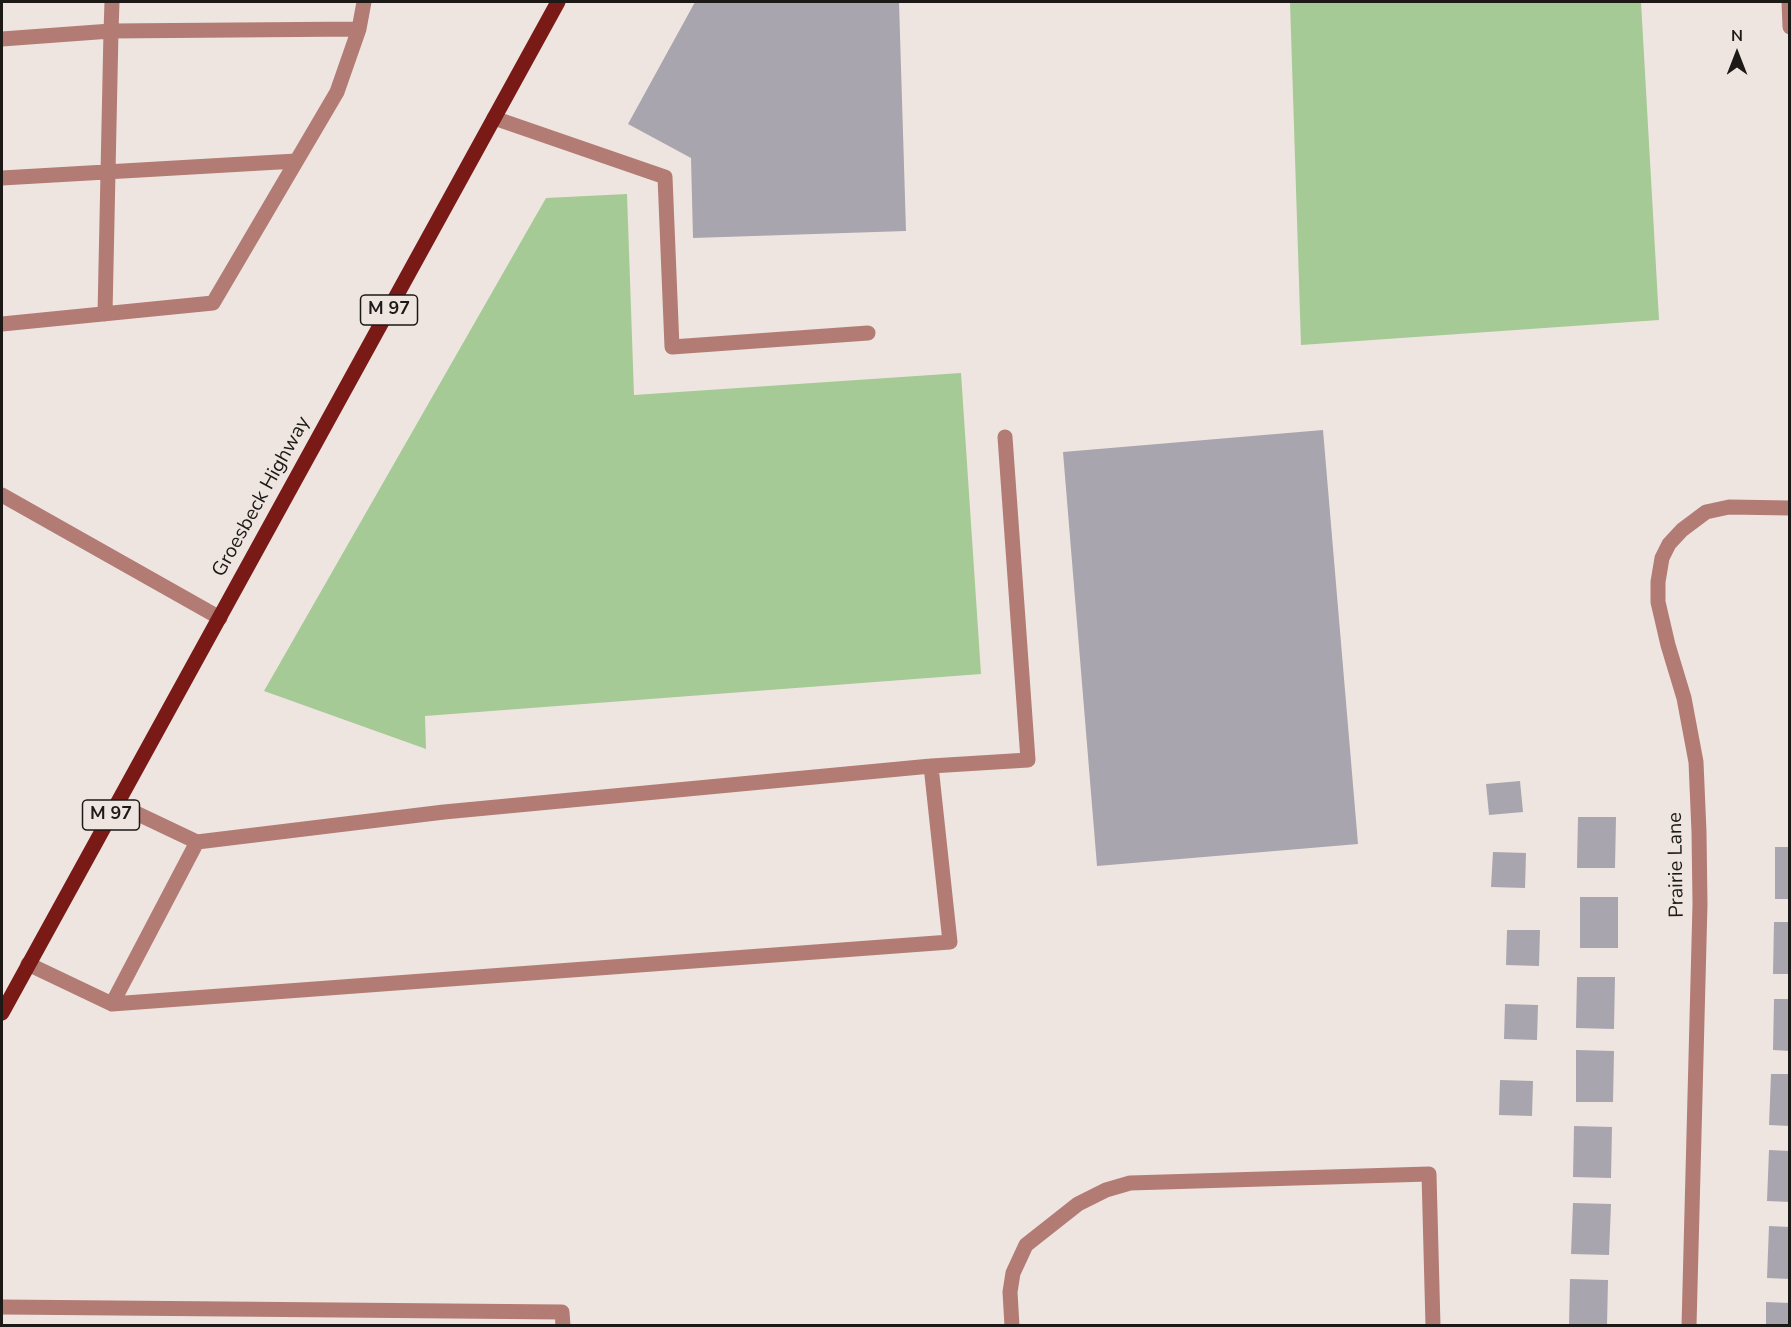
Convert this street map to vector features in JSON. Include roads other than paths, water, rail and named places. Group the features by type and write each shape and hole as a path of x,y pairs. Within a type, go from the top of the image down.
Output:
{"main road":[{"name":"Groesbeck Highway","path":"2,1013 558,2"}],"street":[{"path":"105,314 112,2"},
{"path":"2,324 213,303 337,92 359,29 364,2"},
{"path":"1789,2 1790,27"},
{"path":"2,39 111,31 359,29"},
{"path":"494,118 665,177 672,347 868,333"},
{"path":"2,178 296,161"},
{"path":"117,804 197,842 444,812 931,766 1028,760 1005,437"},
{"path":"2,495 220,618"},
{"name":"Prairie Lane","path":"1689,1326 1700,904 1698,809 1694,751 1684,698 1658,602 1658,582 1662,558 1670,544 1682,530 1707,513 1729,507 1790,508"},
{"path":"28,964 112,1004 951,942 931,766"},
{"path":"112,1004 197,842"},
{"path":"1012,1326 1010,1292 1013,1274 1026,1245 1078,1204 1106,1190 1130,1183 1429,1174 1433,1326"},
{"path":"2,1307 562,1312 563,1326"}]}
